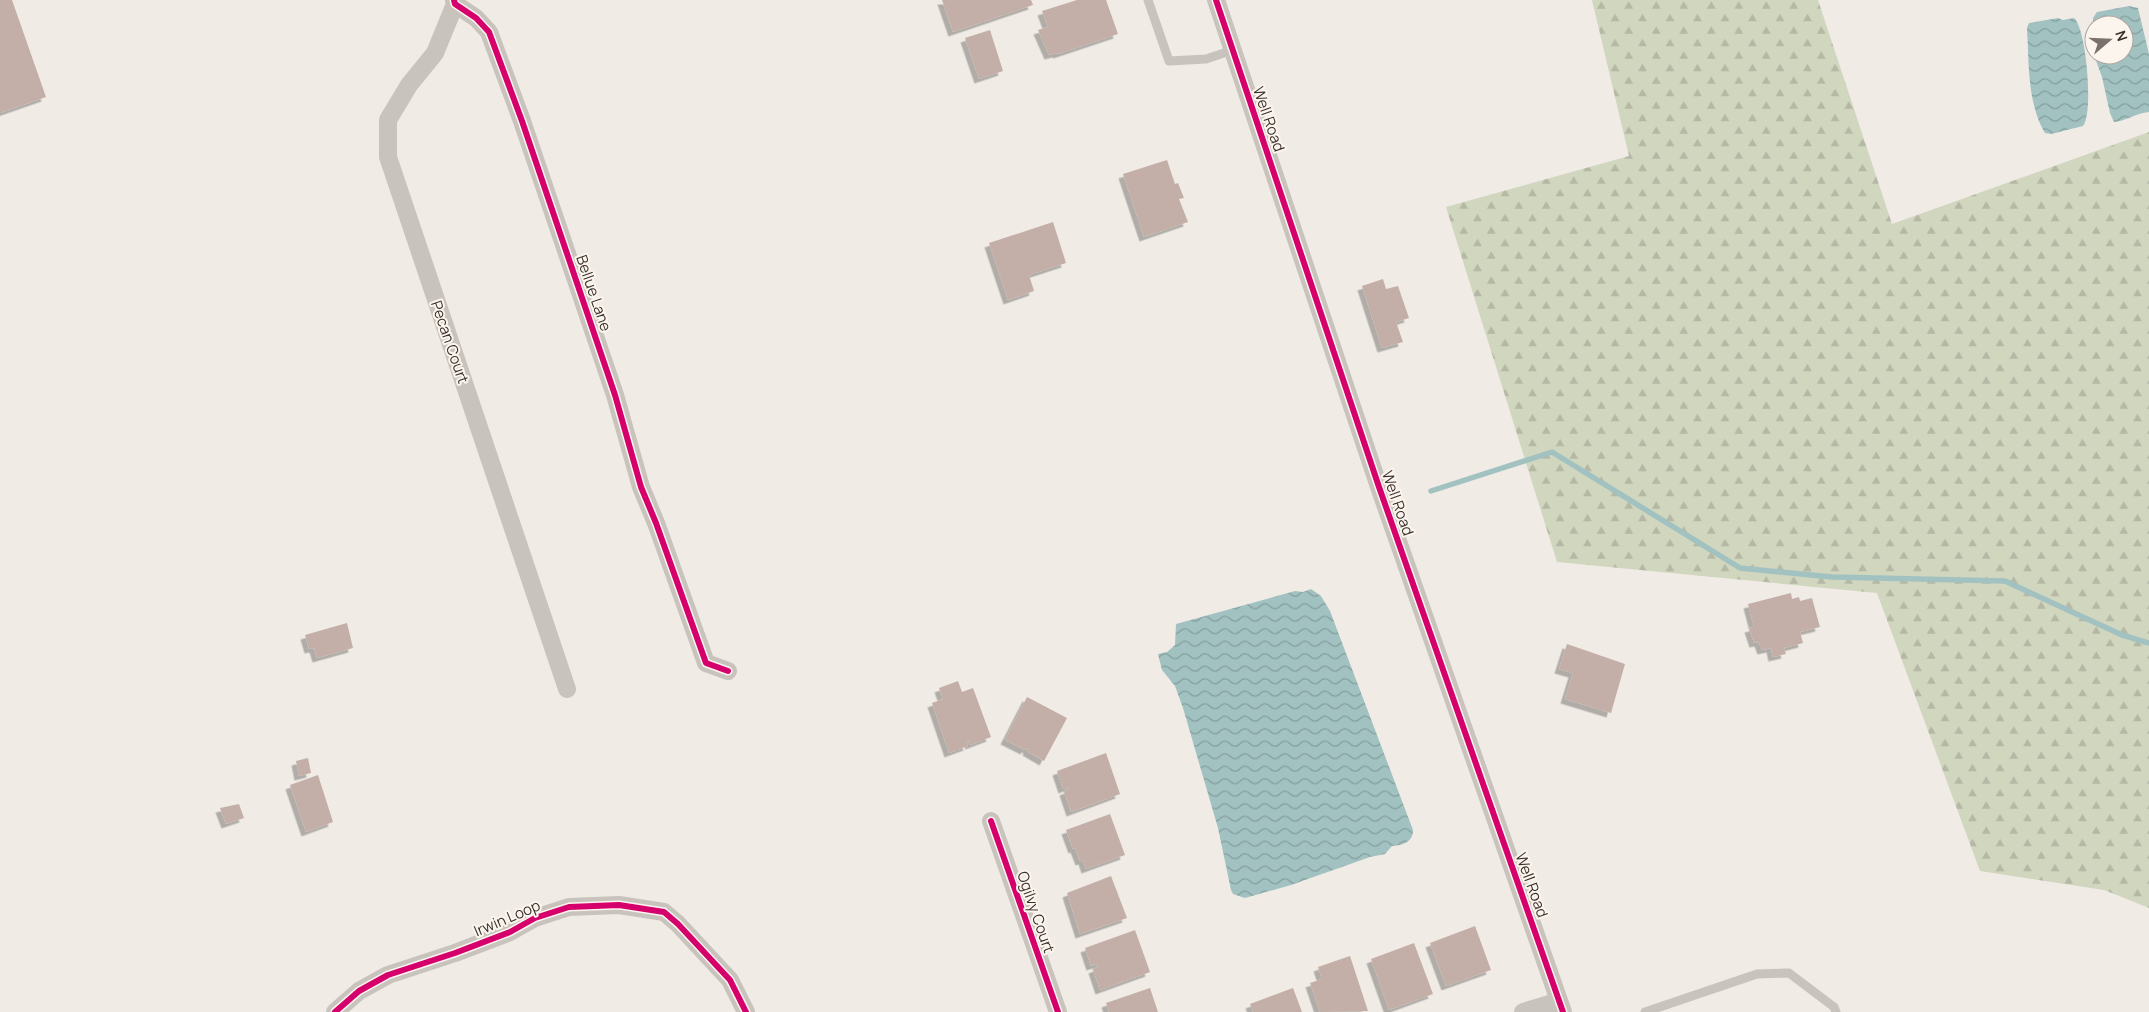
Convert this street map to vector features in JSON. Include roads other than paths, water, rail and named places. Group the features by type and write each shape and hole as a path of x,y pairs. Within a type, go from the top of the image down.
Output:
{"street":[{"name":"Well Road","path":"1216,0 1379,487 1561,1006"},
{"name":"Bellue Lane","path":"455,2 476,18 490,32 612,386 641,488 656,523 686,609 706,662 728,671"},
{"name":"Pecan Court","path":"455,2 435,53 408,85 388,120 388,157 567,689"},
{"name":"Ogilvy Court","path":"991,821 1058,1012"},
{"name":"Irwin Loop","path":"335,1012 359,991 388,975 510,932 535,918 569,907 618,905 664,912 730,980 746,1012"},
{"path":"1523,1012 1561,1006"}],"lane":[{"path":"1148,0 1169,61 1206,59 1233,50"},
{"path":"1645,1012 1757,974 1789,973 1834,1007 1836,1012"}],"water":[{"path":"2129,6 2138,8 2149,54 2149,112 2114,122 2110,113 2098,65 2134,65 2134,15 2095,15 2097,12"},
{"path":"2058,18 2063,20 2074,18 2078,25 2084,48 2084,65 2086,65 2088,88 2088,105 2083,126 2051,134 2045,133 2039,121 2032,96 2027,28 2029,23"},
{"path":"1311,589 1321,596 1330,611 1413,834 1409,841 1392,846 1385,854 1370,857 1291,885 1245,898 1233,894 1231,890 1218,828 1183,708 1175,686 1162,670 1158,654 1167,652 1175,645 1176,624 1295,591 1303,592"}],"waterway":[{"path":"1431,491 1552,452 1740,568 1832,577 2005,581 2122,635 2149,643"}]}
